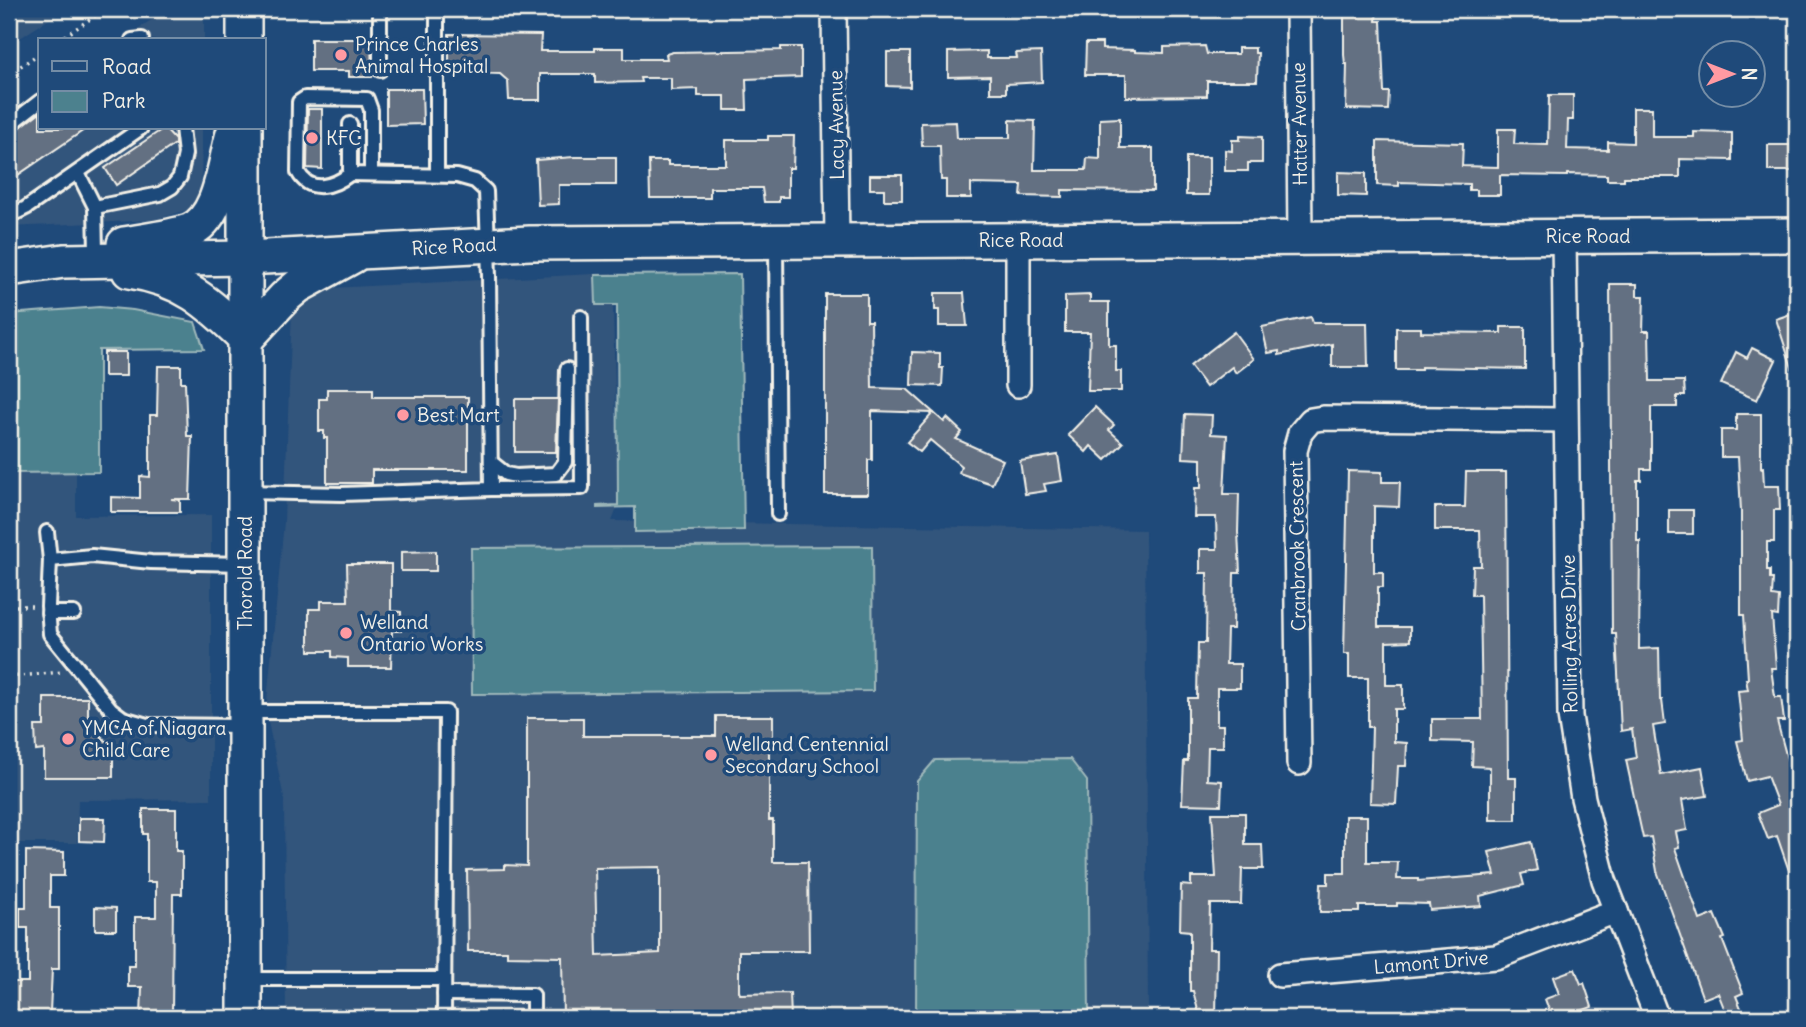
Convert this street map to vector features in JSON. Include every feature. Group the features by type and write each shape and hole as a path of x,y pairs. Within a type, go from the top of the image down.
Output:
{"main road":[{"path":"244,9 244,38"},
{"path":"9,269 64,261 96,251 191,230 204,221 218,196 234,130"},
{"name":"Thorold Road","path":"244,1018 245,130"},
{"name":"Rice Road","path":"64,261 245,258 488,244 1797,235"},
{"path":"64,261 139,273 182,286 215,309 246,350 285,297 298,286 360,252"}],"street":[{"name":"Lacy Avenue","path":"834,9 837,241"},
{"name":"Hatter Avenue","path":"1298,9 1300,239"},
{"name":"Rolling Acres Drive","path":"1564,236 1570,716 1583,798 1604,880 1657,1018"},
{"path":"1018,240 1018,385"},
{"name":"Cranbrook Crescent","path":"1298,763 1295,451 1300,433 1311,420 1323,418 1565,420"},
{"name":"Lamont Drive","path":"1280,975 1496,957 1616,911"}],"lane":[{"path":"380,9 380,70"},
{"path":"437,9 437,174"},
{"path":"371,174 371,110 367,99 305,98 299,102 298,172 302,180 315,186 331,186 350,174 371,174 437,174 475,181 486,191 491,489"},
{"path":"9,125 38,103"},
{"path":"350,124 350,174"},
{"path":"9,212 26,208 138,130"},
{"path":"94,207 160,194 172,187 180,177 185,154 182,130"},
{"path":"78,173 94,207 96,251"},
{"path":"776,241 778,514"},
{"path":"246,492 342,494 582,488 581,317"},
{"path":"491,462 506,474 516,476 556,474 562,469 565,462 567,369"},
{"path":"47,532 50,559 50,634 111,709 134,723 170,726 244,719 446,712 444,1018"},
{"path":"50,559 92,556 151,562 245,564"},
{"path":"48,610 74,613"},
{"path":"245,979 444,979"},
{"path":"444,995 533,995 533,1018"}],"path":[{"path":"62,38 105,9"},
{"path":"9,74 38,54"},
{"path":"9,606 48,610"},
{"path":"9,677 79,670"}],"shaded area":[{"path":"9,9 65,9 9,45"},
{"path":"168,9 204,9 204,38 124,38"},
{"path":"38,96 38,130 202,130 201,186 191,209 154,220 9,227 9,117"},
{"name":"Welland Centennial Secondary School","path":"612,273 618,506 612,521 1145,530 1148,1018 286,1018 284,798 266,712 284,522 292,309 332,288"},
{"path":"76,472 76,516 211,515 211,799 78,800 77,843 9,843 9,473"}],"green space":[{"path":"740,274 744,530 635,532 635,507 597,508 618,505 617,305 596,305 595,275"},
{"path":"99,307 133,310 195,322 204,349 99,350 99,472 9,473 9,314"},
{"path":"872,546 873,691 472,694 471,548"},
{"path":"1070,759 1087,781 1089,1018 916,1018 917,781 935,760"}],"building":[{"path":"1344,9 1377,9 1376,21 1381,21 1384,92 1389,92 1388,110 1346,109"},
{"path":"449,34 541,35 540,51 624,48 624,59 667,59 666,54 673,52 781,50 781,47 801,47 801,77 746,79 747,110 725,110 725,96 698,96 698,89 671,90 671,78 595,83 595,74 540,74 540,100 509,100 508,81 500,74 449,72"},
{"name":"Prince Charles Animal Hospital","path":"311,39 371,39 372,77 349,77 349,71 311,71"},
{"path":"1086,43 1102,43 1102,49 1164,53 1164,47 1205,46 1207,54 1238,54 1238,48 1255,48 1255,53 1258,53 1257,81 1207,81 1207,96 1126,97 1126,75 1085,75"},
{"path":"987,51 987,58 1017,58 1016,53 1041,52 1042,82 1006,84 1006,93 990,93 990,76 948,77 948,52"},
{"path":"887,52 910,52 910,87 887,86"},
{"path":"386,89 422,89 423,124 386,125"},
{"path":"1549,95 1573,95 1573,120 1568,120 1567,149 1608,150 1608,142 1633,143 1633,108 1652,108 1652,137 1694,137 1694,132 1732,133 1732,160 1680,159 1680,177 1624,177 1624,180 1607,180 1607,175 1500,175 1500,195 1477,195 1477,190 1469,190 1469,184 1399,182 1399,186 1377,185 1377,141 1463,143 1462,166 1498,167 1498,129 1515,129 1514,144 1548,145"},
{"name":"KFC","path":"308,109 322,109 322,169 307,168"},
{"path":"38,114 38,130 84,130 9,181 9,134"},
{"path":"1120,118 1120,148 1153,148 1153,191 1062,190 1062,197 1021,196 1022,185 971,184 971,198 946,198 946,180 941,180 940,146 922,146 921,123 956,122 957,138 1010,138 1010,120 1035,121 1034,170 1086,170 1087,158 1100,159 1100,119"},
{"path":"161,130 166,130 175,140 175,144 116,185 105,168"},
{"path":"768,136 794,136 793,168 788,168 788,197 779,197 779,202 764,202 762,188 710,188 710,198 650,198 649,161 668,161 668,165 726,165 726,140 768,140"},
{"path":"1240,136 1262,137 1262,163 1248,163 1248,171 1225,171 1225,150 1232,151 1232,140 1240,140"},
{"path":"1768,145 1797,145 1797,171 1768,171"},
{"path":"616,157 616,185 559,185 559,204 538,205 536,160"},
{"path":"1186,157 1209,157 1209,195 1186,195"},
{"path":"1338,172 1366,173 1366,196 1338,195"},
{"path":"870,175 902,175 902,200 884,200 884,189 870,189"},
{"path":"1610,284 1637,284 1637,296 1644,296 1643,331 1649,331 1650,381 1684,381 1685,396 1677,396 1677,407 1651,407 1651,469 1641,469 1641,480 1637,480 1637,541 1640,541 1639,649 1659,648 1660,700 1665,724 1653,726 1661,775 1702,767 1707,796 1682,800 1687,830 1676,832 1679,847 1675,848 1700,920 1715,914 1725,938 1722,939 1743,993 1736,996 1745,1018 1728,1018 1718,993 1703,999 1657,871 1651,837 1643,838 1626,760 1636,758 1632,729 1621,731 1616,634 1612,634"},
{"path":"935,293 964,293 967,326 939,326"},
{"path":"825,294 867,294 867,321 871,321 872,388 907,389 944,422 947,418 962,432 956,439 1003,460 992,484 959,473 961,466 930,440 920,452 907,442 933,413 872,411 872,460 868,460 868,494 825,494"},
{"path":"1090,295 1090,302 1109,302 1109,345 1116,345 1116,371 1121,371 1121,391 1088,391 1090,332 1065,332 1065,296"},
{"path":"1797,312 1797,373 1794,374 1776,319"},
{"path":"1311,317 1313,323 1367,323 1368,367 1332,367 1332,344 1279,355 1279,351 1268,353 1262,327"},
{"path":"1501,327 1525,327 1525,369 1421,367 1421,370 1396,370 1396,328 1421,328 1421,332 1501,333"},
{"path":"1234,332 1254,359 1236,373 1232,367 1206,387 1190,366"},
{"path":"1752,348 1776,360 1757,400 1721,384 1736,352 1747,358"},
{"path":"104,352 126,352 126,376 104,376"},
{"path":"912,352 940,353 942,386 911,385"},
{"path":"158,366 181,366 181,382 185,382 187,436 192,436 190,499 171,499 180,500 180,512 111,512 111,497 140,498 140,476 150,477 150,415 157,415"},
{"path":"327,389 373,389 373,397 468,397 468,470 372,470 372,483 327,483 327,438 324,438 324,431 319,431 319,399 327,399"},
{"path":"515,399 558,399 556,452 515,452"},
{"path":"1095,407 1114,425 1109,430 1123,443 1106,460 1091,446 1086,452 1068,435"},
{"path":"1185,414 1212,415 1211,434 1227,435 1224,494 1239,494 1240,573 1234,573 1233,629 1227,629 1226,664 1240,664 1240,688 1217,688 1217,725 1223,725 1223,747 1208,747 1207,780 1222,781 1221,805 1182,804 1184,761 1188,761 1188,698 1197,698 1198,643 1206,643 1207,573 1200,573 1200,549 1217,549 1216,517 1194,517 1195,488 1201,488 1201,459 1183,458"},
{"path":"1736,414 1761,414 1761,468 1763,467 1764,486 1779,486 1780,510 1774,510 1774,542 1767,542 1767,570 1770,570 1770,579 1773,579 1772,596 1779,597 1778,616 1772,615 1776,668 1771,668 1775,697 1781,697 1784,721 1777,721 1797,796 1797,888 1777,836 1768,839 1758,813 1778,805 1767,776 1747,781 1737,741 1743,740 1738,691 1748,690 1744,615 1741,615 1738,457 1721,457 1721,430 1736,430"},
{"path":"1058,455 1062,481 1044,484 1046,491 1025,494 1020,461"},
{"path":"1348,471 1382,472 1382,482 1400,482 1399,507 1374,506 1374,572 1383,572 1383,587 1378,587 1378,627 1410,627 1410,641 1386,642 1386,685 1403,685 1403,709 1394,709 1394,742 1407,743 1406,766 1398,766 1396,804 1370,803 1372,727 1368,727 1368,678 1349,678 1349,654 1344,654"},
{"path":"1466,472 1506,472 1508,778 1516,778 1516,820 1490,820 1490,767 1472,766 1473,742 1432,741 1432,719 1482,719 1480,595 1472,595 1473,566 1481,566 1480,530 1435,530 1435,507 1465,507"},
{"path":"1669,510 1693,510 1693,534 1669,534"},
{"path":"436,551 436,571 401,571 401,552"},
{"path":"347,564 391,564 391,611 401,612 401,631 392,631 391,667 348,667 348,658 332,657 332,651 309,651 309,609 321,609 321,601 348,601"},
{"name":"YMCA of Niagara Child Care","path":"44,698 88,698 88,723 106,741 113,741 113,777 44,777 44,750 36,751 35,726 44,726"},
{"path":"716,716 773,716 773,750 769,750 769,820 773,820 773,862 808,862 809,951 739,951 739,991 740,994 790,993 791,1018 563,1018 562,957 507,956 507,951 468,951 467,870 504,869 504,865 527,866 527,718 583,718 583,736 716,736","holes":["660,867 660,953 597,956 595,868"]},
{"path":"143,809 176,809 176,851 182,851 182,894 173,894 172,1018 141,1018 142,987 128,987 128,966 135,966 135,917 156,917 156,882 147,882 147,834 143,834"},
{"path":"1212,813 1245,813 1245,845 1262,845 1263,869 1242,869 1241,904 1210,904 1209,949 1217,949 1216,1018 1200,1018 1193,991 1190,991 1190,931 1180,930 1181,885 1191,886 1191,877 1216,877"},
{"path":"1345,816 1367,816 1367,862 1398,862 1397,879 1418,881 1495,875 1489,852 1531,842 1537,870 1521,874 1524,885 1480,896 1481,906 1430,910 1429,904 1397,903 1397,906 1359,906 1359,912 1320,912 1321,884 1328,884 1328,873 1345,873"},
{"path":"79,818 105,818 104,842 79,841"},
{"path":"26,851 64,852 64,876 50,876 50,908 59,908 59,969 52,969 48,1018 20,1018 20,1010 12,1010 13,982 28,982 28,928 20,928 20,908 26,908"},
{"path":"95,907 116,908 116,930 95,930"},
{"path":"1575,969 1581,984 1584,983 1592,1007 1561,1018 1552,1018 1545,999 1559,994 1553,977"}],"place":[{"name":"Prince Charles Animal Hospital","path":"341,55"},
{"name":"KFC","path":"312,138"},
{"name":"Best Mart","path":"403,415"},
{"name":"Welland Ontario Works","path":"346,633"},
{"name":"YMCA of Niagara Child Care","path":"68,739"},
{"name":"Welland Centennial Secondary School","path":"711,755"}]}
